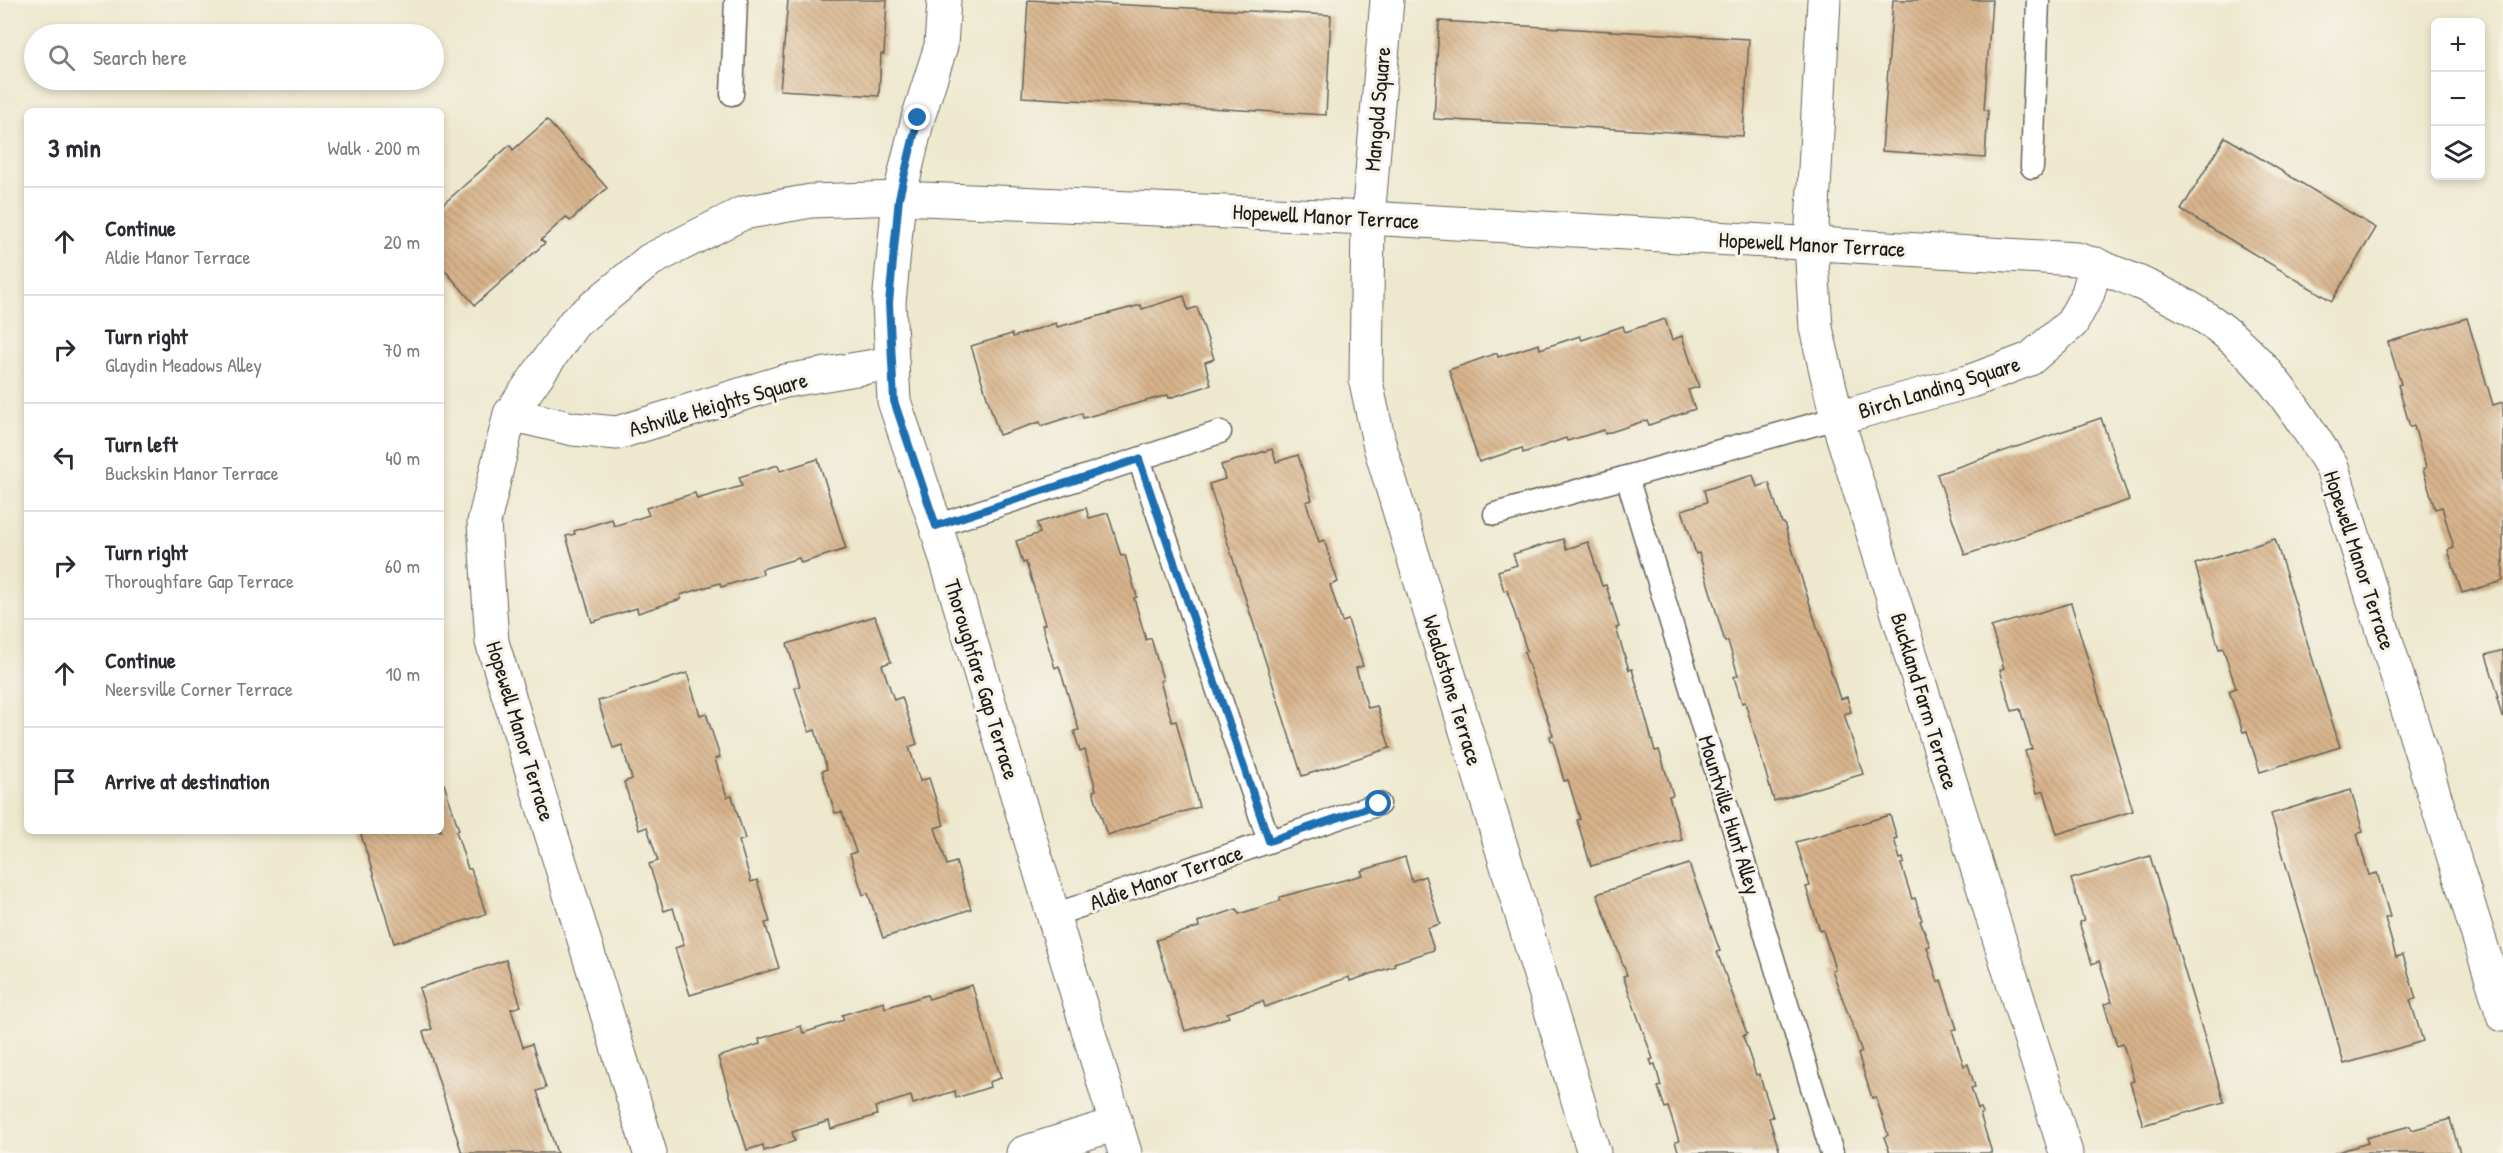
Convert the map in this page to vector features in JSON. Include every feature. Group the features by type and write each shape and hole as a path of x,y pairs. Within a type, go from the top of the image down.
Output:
{"street":[{"name":"Thoroughfare Gap Terrace","path":"944,0 941,46 918,118 899,198 889,303 894,401 936,526 1121,1139"},
{"name":"Mangold Square","path":"1368,218 1387,0"},
{"name":"Buckland Farm Terrace","path":"1824,0 1811,244 1816,328 1837,418 2066,1153"},
{"name":"Hopewell Manor Terrace","path":"650,1153 492,642 484,522 510,414 574,323 650,260 743,213 811,201 899,198 1368,218 2076,259 2096,264 2156,291 2202,315 2239,344 2302,418 2332,467 2503,1015"},
{"name":"Wealdstone Terrace","path":"1368,218 1366,382 1380,447 1594,1153"},
{"name":"Birch Landing Square","path":"1837,418 1971,381 2030,359 2072,323 2088,292 2096,264"},
{"name":"Ashville Heights Square","path":"510,414 573,429 617,433 785,381 892,363"},
{"path":"1023,1153 1121,1139"}],"lane":[{"path":"732,94 736,0"},
{"path":"2032,167 2038,0"},
{"path":"1495,514 1837,418"},
{"path":"936,526 1220,432"},
{"path":"1139,459 1269,841"},
{"name":"Mountville Hunt Alley","path":"1627,477 1832,1153"},
{"name":"Aldie Manor Terrace","path":"1054,915 1379,804"}],"building":[{"path":"788,0 887,0 879,96 780,90"},
{"path":"1028,0 1331,15 1326,115 1022,97"},
{"path":"1893,0 1992,0 1984,110 1988,111 1985,158 1882,151"},
{"path":"1439,21 1749,39 1743,136 1434,119"},
{"path":"547,120 607,188 570,221 566,217 541,240 545,243 475,305 444,269 444,203 510,145 513,150"},
{"path":"2225,137 2376,228 2332,301 2181,210"},
{"path":"1184,296 1188,310 1197,307 1214,359 1205,362 1211,385 1169,398 1168,395 1083,418 1082,413 1041,426 1040,422 999,435 971,346 1012,334 1013,337 1056,323 1057,327 1141,305 1142,309"},
{"path":"2467,318 2493,405 2503,402 2503,581 2462,593 2448,550 2454,548 2442,507 2435,509 2423,469 2426,467 2414,426 2410,427 2398,385 2401,384 2388,342"},
{"path":"1665,319 1672,340 1682,336 1699,387 1688,390 1695,409 1649,425 1647,420 1605,434 1604,430 1567,441 1566,438 1523,453 1522,448 1479,462 1449,370 1497,353 1498,357 1539,344 1540,349 1580,336 1582,340 1623,326 1625,332"},
{"path":"2101,418 2129,500 1965,555 1937,474"},
{"path":"1272,449 1276,462 1298,455 1312,500 1306,502 1319,542 1324,540 1338,582 1330,585 1342,622 1348,620 1363,666 1356,668 1368,708 1377,706 1390,748 1302,776 1209,484 1225,479 1221,465"},
{"path":"818,459 846,549 801,563 799,558 762,569 763,574 721,587 720,583 680,595 681,599 638,613 637,608 592,622 566,536 575,534 574,531 612,519 614,526 649,515 646,508 695,493 697,499 742,486 739,477 778,465 780,471"},
{"path":"1753,475 1757,487 1769,483 1782,523 1784,523 1840,699 1847,697 1851,712 1844,714 1863,774 1774,801 1745,702 1742,703 1734,677 1738,675 1728,641 1725,642 1699,553 1696,554 1682,510 1707,502 1704,490"},
{"path":"1086,508 1089,518 1108,513 1121,556 1125,555 1146,640 1151,638 1163,680 1160,681 1172,722 1176,721 1199,807 1107,835 1093,791 1096,790 1085,750 1080,752 1074,731 1079,730 1059,666 1055,668 1042,625 1045,624 1026,562 1023,563 1016,541 1040,533 1037,523"},
{"path":"1563,539 1566,549 1588,542 1602,586 1606,585 1629,670 1632,669 1655,751 1659,750 1673,795 1669,796 1682,840 1591,866 1568,780 1564,781 1553,741 1551,741 1550,736 1553,735 1524,652 1527,651 1507,590 1504,591 1498,571 1517,565 1513,554"},
{"path":"2275,539 2340,747 2260,772 2247,731 2243,732 2229,691 2236,688 2223,648 2219,649 2195,564"},
{"path":"2071,603 2133,811 2057,834 2044,791 2037,793 2025,751 2032,749 2020,709 2012,711 2000,670 2004,668 1991,627"},
{"path":"875,616 891,662 882,665 894,700 902,697 917,744 909,747 920,781 929,778 944,825 935,828 947,865 956,862 971,909 883,938 868,893 863,895 850,854 856,852 842,812 835,813 822,771 827,769 815,730 809,732 795,688 800,686 787,644"},
{"path":"2503,650 2502,717 2497,698 2499,697 2486,655"},
{"path":"687,673 700,715 706,713 720,757 715,759 727,797 732,796 745,839 739,841 751,882 757,880 770,922 765,923 779,968 690,995 675,948 684,945 673,908 664,911 649,864 658,861 647,827 639,830 624,782 632,779 622,745 613,748 598,701"},
{"path":"444,784 459,830 456,831 468,869 471,869 486,914 394,943 361,834 444,834"},
{"path":"2351,790 2363,832 2357,834 2369,875 2377,873 2390,917 2385,918 2396,957 2403,955 2416,999 2410,1000 2423,1041 2344,1064 2271,814"},
{"path":"1890,815 1900,859 1903,858 1904,863 1901,864 1912,899 1915,898 1922,920 1920,921 1930,946 1927,947 1938,982 1941,980 1957,1029 1952,1030 1964,1066 1968,1064 1975,1087 1971,1088 1978,1109 1981,1108 1983,1113 1980,1114 1992,1153 1890,1153 1884,1137 1888,1135 1876,1097 1872,1098 1858,1054 1862,1052 1832,970 1835,969 1823,930 1820,931 1806,887 1810,886 1796,842"},
{"path":"2150,856 2224,1102 2143,1125 2130,1082 2134,1081 2123,1044 2117,1046 2104,1004 2112,1002 2099,961 2092,964 2079,922 2084,921 2071,879"},
{"path":"1405,857 1412,881 1425,876 1440,924 1427,928 1434,950 1394,963 1395,966 1350,981 1349,977 1265,1007 1263,1001 1227,1013 1229,1017 1185,1031 1156,940 1199,927 1198,922 1237,909 1239,914 1280,901 1280,897 1363,875 1361,871"},
{"path":"1689,864 1720,951 1717,952 1747,1034 1743,1036 1756,1075 1759,1074 1773,1117 1769,1118 1780,1153 1679,1153 1675,1142 1679,1141 1668,1107 1665,1108 1658,1087 1661,1086 1655,1064 1652,1065 1650,1060 1653,1059 1623,976 1627,975 1597,894"},
{"path":"506,960 521,1006 511,1009 523,1047 532,1044 546,1088 537,1091 557,1153 462,1153 423,1032 432,1029 419,988"},
{"path":"972,985 1001,1078 989,1082 990,1087 956,1098 955,1091 913,1104 911,1096 875,1107 877,1115 831,1129 829,1121 792,1132 795,1141 764,1151 763,1145 747,1150 718,1057 760,1044 759,1039 801,1026 803,1033 844,1020 842,1015 884,1002 885,1008 927,995 929,999"},
{"path":"2450,1119 2460,1153 2334,1153 2368,1143 2366,1138 2410,1126 2412,1130"}],"route":[{"path":"918,118 899,198 889,303 894,401 936,526 1139,459 1269,841 1379,804"}]}
